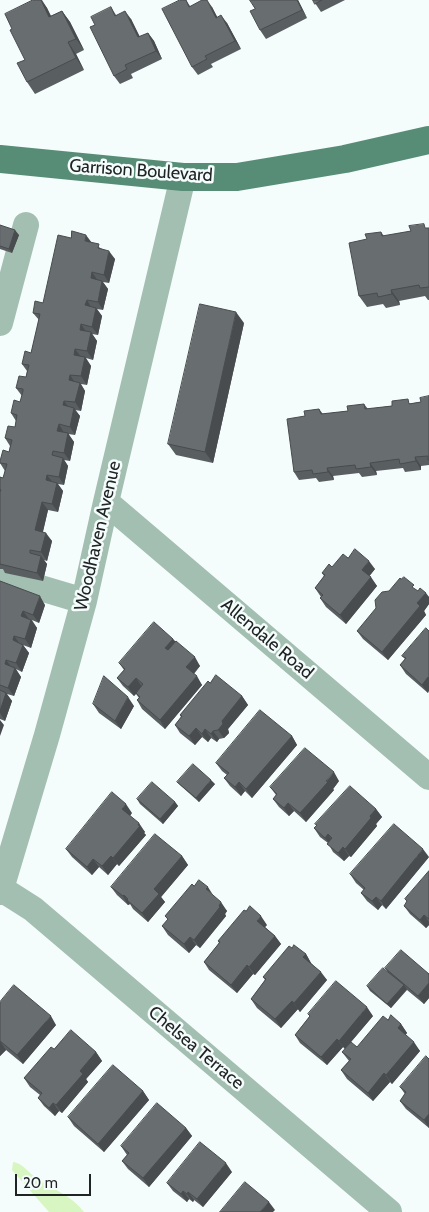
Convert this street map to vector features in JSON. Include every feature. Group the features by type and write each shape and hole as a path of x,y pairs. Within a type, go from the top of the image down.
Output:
{"main road":[{"name":"Garrison Boulevard","path":"0,159 183,177 237,176 345,159 429,140"}],"street":[{"name":"Woodhaven Avenue","path":"0,890 47,735 84,601 183,177"},
{"path":"0,322 26,225"},
{"name":"Allendale Road","path":"106,502 429,777"},
{"path":"0,576 84,601"},
{"name":"Chelsea Terrace","path":"0,890 33,909 389,1212"}],"green space":[{"path":"13,1162 19,1164 35,1177 67,1196 84,1212 49,1212 12,1170"}],"building":[{"path":"33,0 41,0 49,17 62,11 76,39 68,42 76,58 27,82 17,63 25,60 10,30 12,29 5,14"},
{"path":"180,0 186,0 189,7 202,0 207,0 216,18 221,15 235,41 205,56 207,59 192,67 162,9"},
{"path":"250,0 297,0 302,10 260,30 250,11 255,9"},
{"path":"313,0 322,0 315,4"},
{"path":"111,7 115,16 125,11 138,37 148,33 156,51 125,65 127,69 114,76 90,27 95,25 91,17"},
{"path":"424,224 425,228 429,228 429,287 420,288 419,285 391,290 392,294 378,297 377,293 359,296 349,243 367,239 365,234 381,232 382,236 411,231 409,226"},
{"path":"0,225 15,230 9,249 0,246"},
{"path":"72,231 86,235 85,241 99,244 98,248 109,251 104,275 92,272 91,278 102,281 98,302 87,300 85,305 96,308 92,327 81,324 80,330 91,332 87,351 75,349 74,355 85,357 81,376 70,375 69,380 80,383 75,402 64,401 63,405 74,408 70,427 59,424 57,431 68,433 64,453 53,451 52,455 63,458 59,477 47,475 46,480 57,483 52,504 42,502 35,530 46,533 41,552 30,550 30,553 41,556 37,573 0,564 0,477 3,478 7,464 0,463 0,461 3,450 9,452 12,440 5,438 8,426 15,427 17,415 11,413 14,400 20,402 23,391 23,389 16,388 19,376 26,377 29,365 22,364 25,351 31,353 40,314 33,313 35,301 43,303 58,235 71,238"},
{"path":"200,304 236,312 205,452 168,444"},
{"path":"429,396 429,460 428,456 415,457 416,461 400,464 399,459 370,463 371,467 356,469 355,465 327,468 328,472 313,474 312,470 294,472 287,419 305,416 304,411 319,409 321,414 348,411 347,406 364,404 365,409 392,406 392,401 408,399 409,404 421,402 420,398"},
{"path":"355,549 369,561 362,570 371,577 340,615 320,598 323,595 315,588 325,575 322,573 329,564 332,567 343,554 348,558"},
{"path":"404,577 414,585 412,587 418,591 420,588 426,593 417,603 420,606 382,652 357,631 376,608 375,600 382,592 389,591 400,578"},
{"path":"0,581 40,596 33,615 23,611 21,616 31,620 25,639 14,636 13,640 23,645 16,663 6,660 5,664 15,668 8,688 0,685"},
{"path":"154,622 173,639 165,648 168,650 176,641 195,657 186,667 197,676 160,720 137,700 140,697 136,693 143,684 136,678 128,687 117,678 125,669 119,663"},
{"path":"426,628 429,631 429,678 422,685 400,665 406,658 402,656"},
{"path":"216,675 242,696 222,721 223,724 218,730 213,731 211,734 205,729 202,734 196,728 189,736 175,725 182,716 180,715 208,681 210,683"},
{"path":"104,676 128,697 115,721 93,704"},
{"path":"0,690 6,693 0,711"},
{"path":"260,710 292,736 246,789 239,782 235,787 224,778 229,773 216,763"},
{"path":"305,748 334,772 326,781 328,782 300,813 288,803 284,808 273,799 277,794 270,787"},
{"path":"193,764 211,780 196,798 177,782"},
{"path":"152,782 175,802 160,819 137,799"},
{"path":"350,786 376,809 370,816 371,818 345,849 343,847 338,853 327,844 332,838 328,834 325,838 314,828 317,825 315,824"},
{"path":"112,792 126,804 122,809 140,826 113,858 111,856 102,866 93,859 87,867 66,849"},
{"path":"394,824 423,849 381,901 376,897 372,901 361,893 365,888 350,874"},
{"path":"155,834 182,856 154,889 159,894 142,913 124,895 111,887"},
{"path":"429,871 429,919 424,915 420,920 404,906 407,901 405,899"},
{"path":"199,880 221,902 220,907 194,940 190,937 184,944 162,926 168,919 165,916 192,884 194,886"},
{"path":"250,906 261,916 257,921 275,936 231,985 204,962 220,942 218,941 244,910 246,911"},
{"path":"294,945 306,954 303,957 321,972 294,1003 292,1001 275,1019 251,999 266,979 263,977 289,946 292,948"},
{"path":"401,950 429,974 429,983 418,996 385,968"},
{"path":"383,968 404,985 387,1004 367,986"},
{"path":"336,981 367,1007 339,1041 337,1039 321,1057 295,1035 310,1016 308,1014"},
{"path":"14,985 51,1016 17,1055 0,1041 0,1002"},
{"path":"391,1015 401,1024 398,1028 414,1042 386,1075 384,1073 368,1093 341,1070 351,1059 342,1052 351,1042 357,1047 383,1016 388,1020"},
{"path":"71,1030 96,1052 80,1071 83,1074 56,1105 53,1103 49,1108 38,1098 42,1093 24,1078 51,1047 54,1049"},
{"path":"426,1056 429,1059 429,1114 424,1120 400,1101 406,1092 400,1087"},
{"path":"113,1065 143,1091 98,1144 68,1117"},
{"path":"157,1103 186,1128 143,1178 122,1161 129,1153 121,1146"},
{"path":"200,1142 226,1163 197,1199 188,1192 187,1194 183,1191 181,1194 167,1183"},
{"path":"245,1182 269,1202 260,1212 220,1212"}]}
